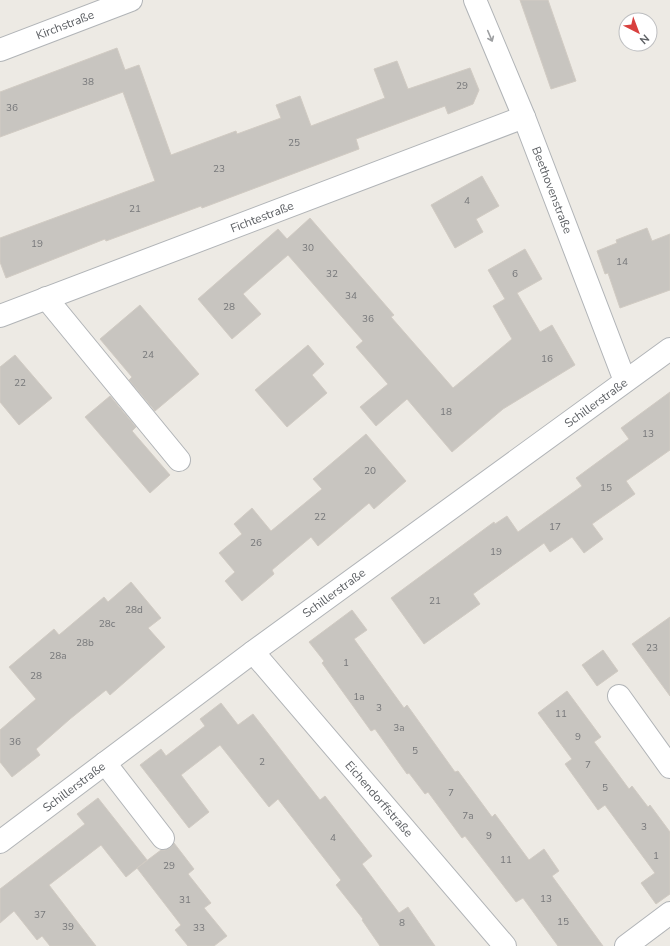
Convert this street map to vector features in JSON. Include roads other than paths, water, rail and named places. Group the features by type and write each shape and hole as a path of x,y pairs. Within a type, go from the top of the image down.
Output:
{"street":[{"name":"Kirchstraße","path":"0,50 131,0"},
{"name":"Beethovenstraße","path":"475,0 524,117 625,381"},
{"name":"Fichtestraße","path":"0,316 524,117"},
{"path":"46,298 179,460"},
{"name":"Schillerstraße","path":"0,842 253,652 670,349"},
{"name":"Eichendorffstraße","path":"253,652 505,946"},
{"path":"619,696 670,767"},
{"path":"105,763 163,838"},
{"path":"626,946 670,914"}]}
